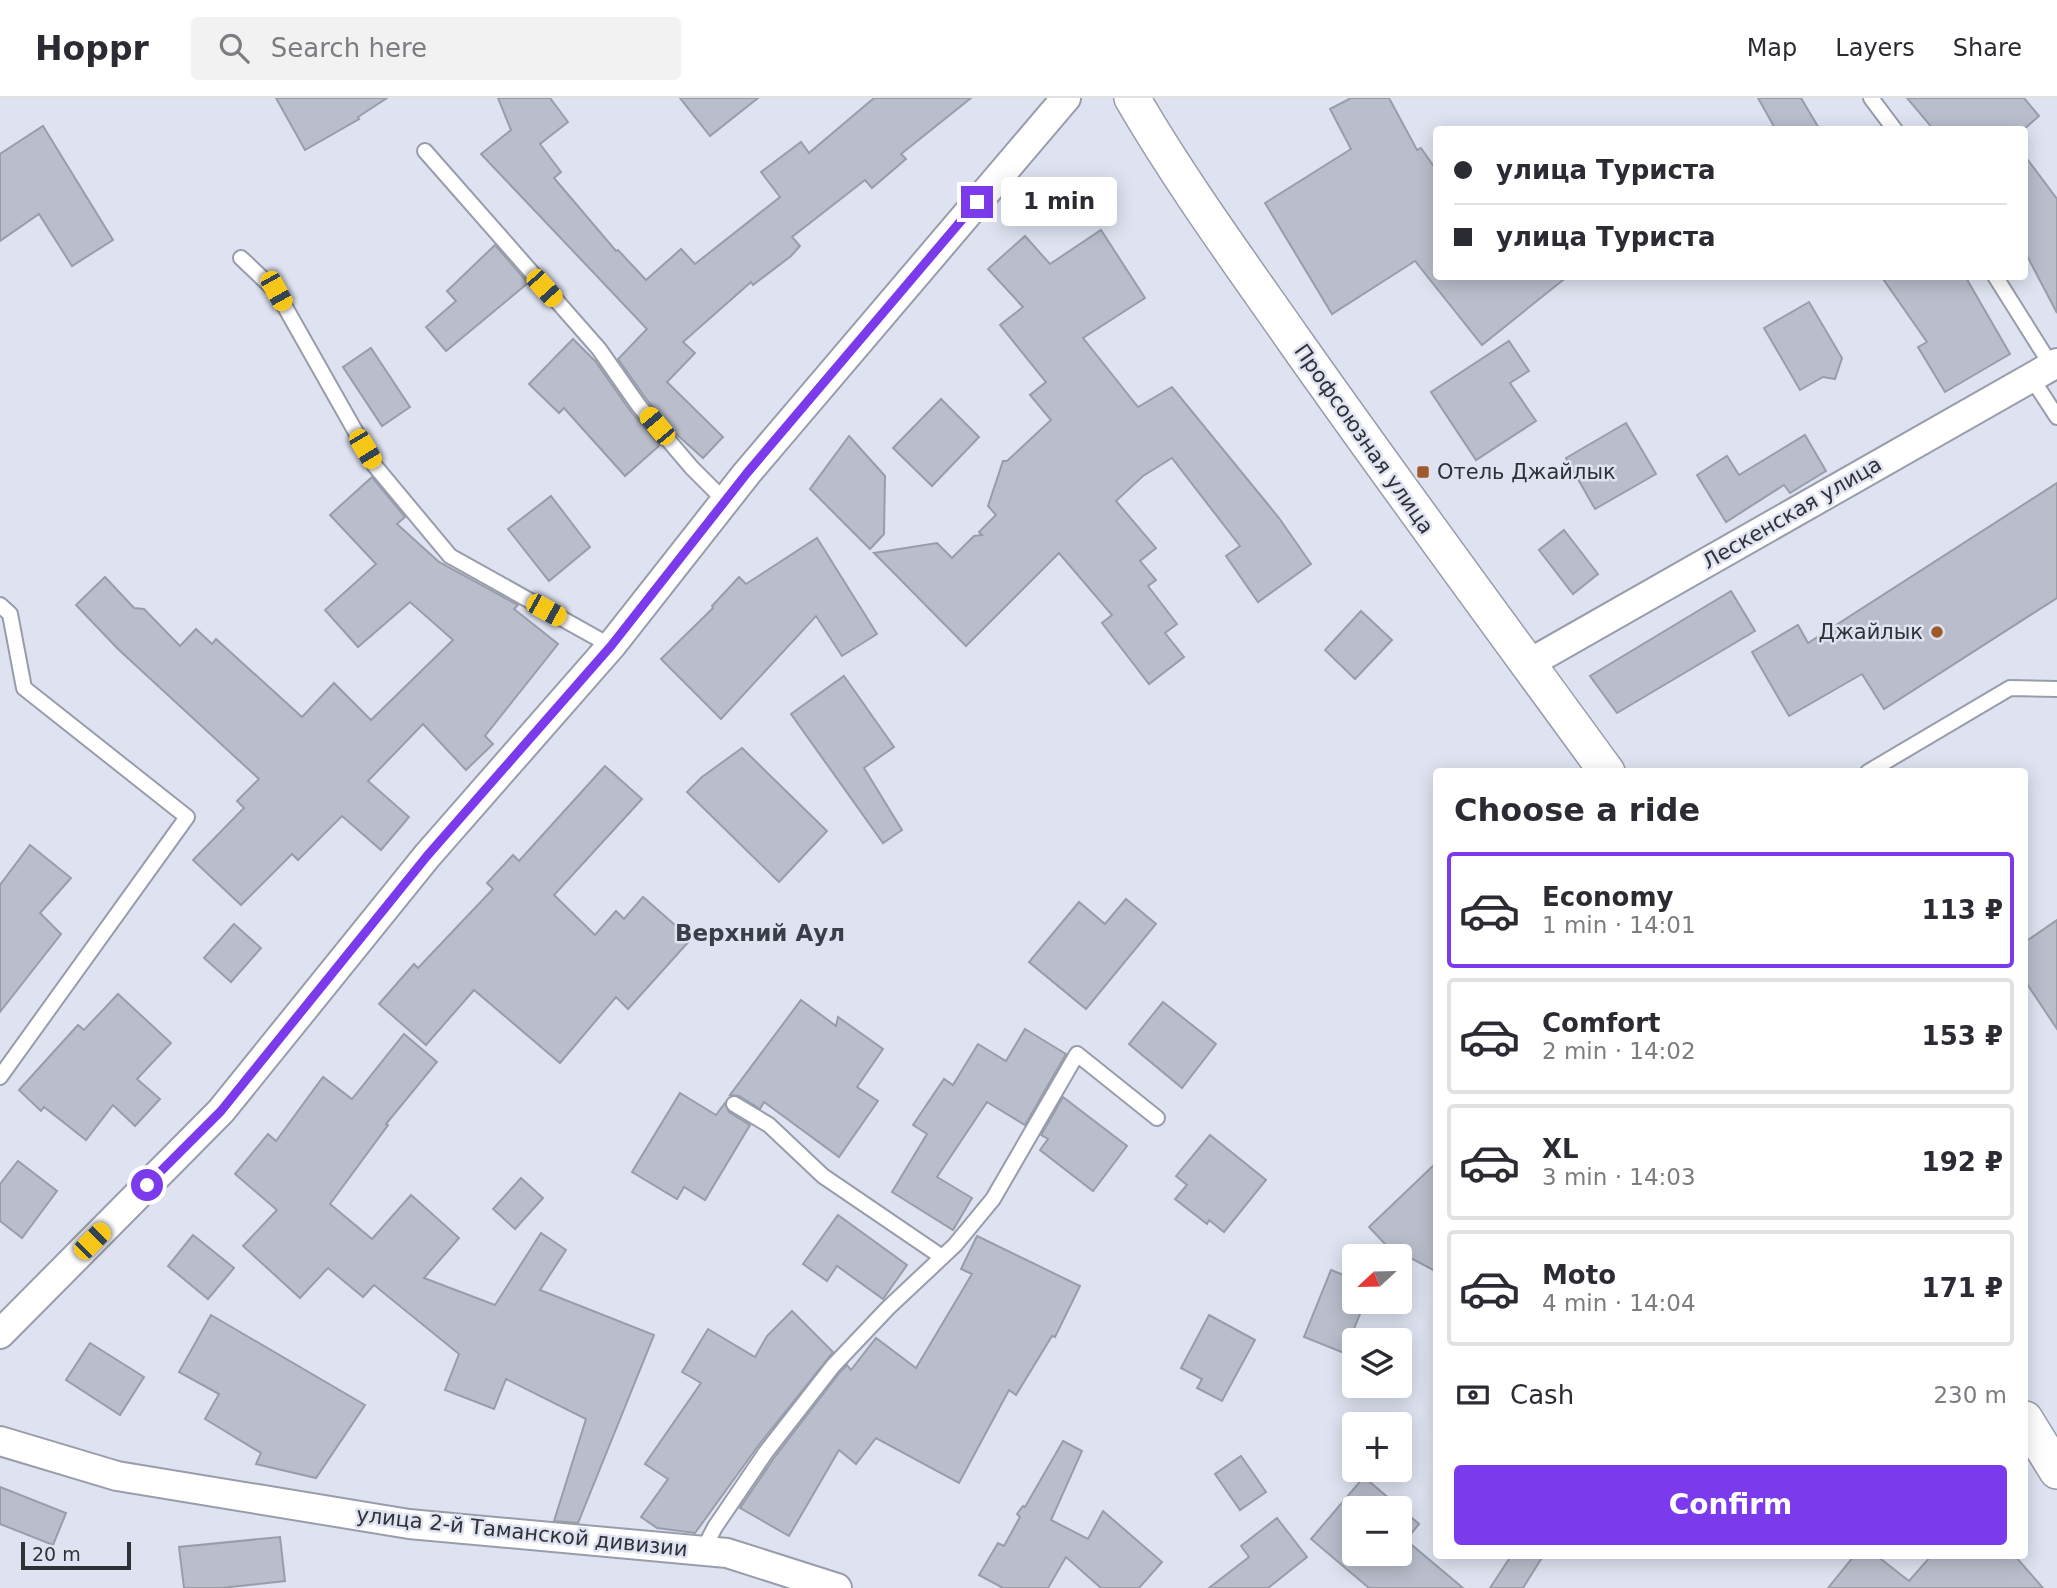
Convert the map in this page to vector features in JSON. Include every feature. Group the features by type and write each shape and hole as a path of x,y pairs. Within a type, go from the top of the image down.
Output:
{"street":[{"path":"0,1334 221,1111 427,856 611,646 725,501 1066,98"},
{"name":"Профсоюзная улица","path":"1132,98 1160,145 1236,258 1398,489 1604,768"},
{"name":"Лескенская улица","path":"1528,664 2046,368"},
{"path":"2028,1424 2057,1471"},
{"name":"улица 2-й Таманской дивизии","path":"0,1441 117,1476 410,1524 727,1553 837,1588"}],"lane":[{"path":"1871,98 1892,126"},
{"path":"425,151 599,349 639,406 692,468 725,501"},
{"path":"241,258 276,291 375,466 450,556 611,646"},
{"path":"1997,280 2046,368 2057,417"},
{"path":"0,605 10,614 24,688 187,817 0,1077"},
{"path":"1875,768 2010,688 2057,689"},
{"path":"703,1550 715,1527 766,1452 833,1366 888,1308 942,1257 993,1199 1077,1054 1157,1118"},
{"path":"734,1104 769,1125 823,1176 942,1257"}],"building":[{"path":"276,98 387,98 358,117 359,119 305,150"},
{"path":"498,98 550,98 568,122 540,144 561,172 554,178 616,251 618,250 646,280 681,249 695,264 780,197 761,172 801,142 809,153 874,98 971,98 901,154 906,159 872,188 865,180 792,237 800,246 791,256 753,285 751,282 683,342 695,353 667,382 723,437 703,458 674,432 618,359 647,329 481,154 511,130"},
{"path":"680,98 758,98 710,136"},
{"path":"1351,98 1389,98 1417,150 1421,148 1433,165 1433,280 1563,280 1482,345 1415,261 1332,314 1265,203 1351,149 1330,109"},
{"path":"1758,98 1801,98 1818,126 1774,126"},
{"path":"1907,98 2024,98 2039,116 2028,126 1931,126"},
{"path":"43,126 113,240 72,266 39,214 0,241 0,154"},
{"path":"2028,160 2057,199 2057,313 2028,258"},
{"path":"1101,230 1145,298 1083,338 1138,407 1172,387 1279,518 1311,564 1258,602 1226,556 1240,546 1172,458 1143,476 1116,501 1156,548 1140,561 1156,580 1148,586 1177,624 1165,633 1184,657 1149,684 1102,623 1112,615 1059,553 966,646 874,553 937,543 952,558 974,536 982,535 979,532 996,515 988,506 1003,461 1007,461 1051,420 1030,395 1046,382 1000,325 1023,307 988,269 1025,236 1050,264"},
{"path":"495,245 528,283 446,351 426,327 456,301 447,291"},
{"path":"1884,280 1967,280 2010,354 1945,392 1918,347 1927,342"},
{"path":"1809,302 1842,358 1835,379 1823,377 1800,390 1764,328"},
{"path":"573,339 596,362 631,412 660,445 625,476 564,408 559,413 529,384"},
{"path":"1509,341 1529,371 1510,383 1536,421 1476,460 1431,392"},
{"path":"371,348 410,407 382,426 343,367"},
{"path":"941,399 979,437 932,486 893,448"},
{"path":"1626,423 1656,474 1595,509 1566,458"},
{"path":"1805,435 1826,471 1790,493 1784,485 1726,522 1697,475 1727,456 1739,475"},
{"path":"849,436 885,476 884,534 870,549 810,489"},
{"path":"372,477 405,517 397,524 439,562 518,605 514,609 558,644 485,736 493,744 466,770 423,724 368,781 409,817 381,850 342,816 298,860 292,854 241,905 193,860 244,808 237,801 259,779 118,649 76,605 105,577 134,608 144,609 180,646 196,629 212,644 216,639 302,717 334,683 371,720 453,640 410,602 358,647 325,610 376,564 330,515"},
{"path":"2057,483 2057,598 1884,709 1862,674 1789,716 1752,652 1798,625 1808,643"},
{"path":"551,496 590,547 549,581 508,529"},
{"path":"1564,530 1598,574 1573,594 1539,550"},
{"path":"817,538 877,634 842,656 816,616 721,719 661,659 713,608 739,577 746,584"},
{"path":"1731,591 1755,631 1617,713 1590,676"},
{"path":"1361,611 1392,640 1355,679 1325,650"},
{"path":"844,676 894,747 864,768 902,830 883,843 791,714"},
{"path":"742,748 827,831 779,882 687,792 702,777"},
{"path":"605,766 642,799 554,895 595,935 616,911 624,919 643,897 691,939 628,1009 616,997 560,1063 474,990 426,1045 379,1004 414,964 418,968 493,889 487,883 513,855 519,861"},
{"path":"30,845 71,878 40,913 61,934 0,1012 0,885"},
{"path":"1126,899 1156,924 1086,1009 1029,962 1079,902 1105,924"},
{"path":"2057,920 2057,1029 2028,986 2028,940"},
{"path":"234,924 261,948 231,982 204,958"},
{"path":"118,994 171,1043 137,1079 160,1099 135,1126 113,1105 86,1140 44,1107 41,1111 19,1090 78,1025 84,1030"},
{"path":"801,1000 836,1026 838,1017 883,1049 857,1087 878,1101 839,1157 764,1102 760,1109 739,1096 730,1095"},
{"path":"1163,1002 1216,1044 1182,1088 1129,1044"},
{"path":"1025,1029 1066,1054 1025,1125 987,1102 937,1177 972,1198 953,1230 892,1192 927,1134 913,1125 944,1079 953,1085 978,1044 1006,1061"},
{"path":"404,1034 437,1062 386,1124 388,1125 330,1204 372,1239 411,1195 459,1238 424,1278 495,1305 541,1233 566,1250 540,1290 654,1335 578,1523 554,1521 586,1419 506,1379 494,1409 445,1390 459,1354 374,1285 363,1297 328,1268 300,1298 243,1246 277,1210 235,1174 268,1134 276,1141 323,1077 352,1099"},
{"path":"680,1093 716,1115 725,1103 729,1112 750,1125 705,1200 684,1187 677,1199 632,1172"},
{"path":"1063,1097 1127,1146 1093,1191 1040,1150 1048,1139 1041,1135"},
{"path":"1210,1135 1266,1180 1224,1232 1209,1220 1207,1224 1175,1199 1187,1185 1176,1176"},
{"path":"18,1161 57,1191 22,1238 0,1221 0,1184"},
{"path":"1433,1166 1433,1270 1412,1259 1412,1244 1385,1244 1369,1227"},
{"path":"521,1178 543,1198 515,1229 493,1209"},
{"path":"838,1215 907,1265 883,1299 837,1266 827,1281 803,1264"},
{"path":"193,1235 234,1268 208,1299 168,1266"},
{"path":"977,1236 1080,1286 1055,1337 1052,1336 1016,1395 1009,1390 959,1483 876,1438 856,1464 839,1450 789,1536 740,1508 774,1458 840,1372 847,1365 851,1370 876,1338 916,1368 972,1274 961,1269"},
{"path":"1331,1270 1342,1274 1342,1314 1360,1314 1354,1328 1342,1328 1342,1352 1304,1337"},
{"path":"792,1311 833,1352 758,1446 695,1533 657,1528 641,1517 668,1479 645,1464 701,1383 682,1372 708,1329 755,1357 767,1336"},
{"path":"211,1315 365,1405 316,1478 256,1464 261,1453 205,1419 219,1394 179,1372"},
{"path":"1209,1315 1255,1340 1222,1401 1197,1388 1202,1379 1181,1368"},
{"path":"90,1343 144,1377 120,1415 66,1380"},
{"path":"1063,1441 1082,1451 1051,1520 1088,1539 1103,1511 1162,1562 1139,1588 1101,1588 1066,1557 1048,1588 1003,1588 979,1575 998,1543 1004,1546 1020,1517 1017,1514 1025,1507"},
{"path":"1241,1456 1266,1492 1240,1510 1215,1474"},
{"path":"1360,1482 1370,1482 1386,1496 1348,1496"},
{"path":"0,1487 66,1513 53,1545 0,1524"},
{"path":"1342,1503 1342,1565 1311,1539"},
{"path":"1277,1518 1307,1557 1268,1588 1209,1588 1249,1557 1241,1546"},
{"path":"1412,1518 1419,1524 1412,1533"},
{"path":"280,1537 285,1581 221,1588 184,1588 179,1547"},
{"path":"1412,1545 1463,1588 1369,1588 1343,1566 1412,1566"},
{"path":"1509,1559 1541,1559 1523,1588 1490,1588"},
{"path":"1852,1559 1881,1559 1909,1581 1928,1559 2018,1559 2043,1588 1828,1588"}],"place":[{"name":"Отель Джайлык","path":"1423,472"},
{"name":"Джайлык","path":"1937,632"}],"district":[{"name":"Верхний Аул","path":"760,933"}],"route":[{"path":"147,1185 221,1111 427,856 611,646 747,473 977,202"}]}
